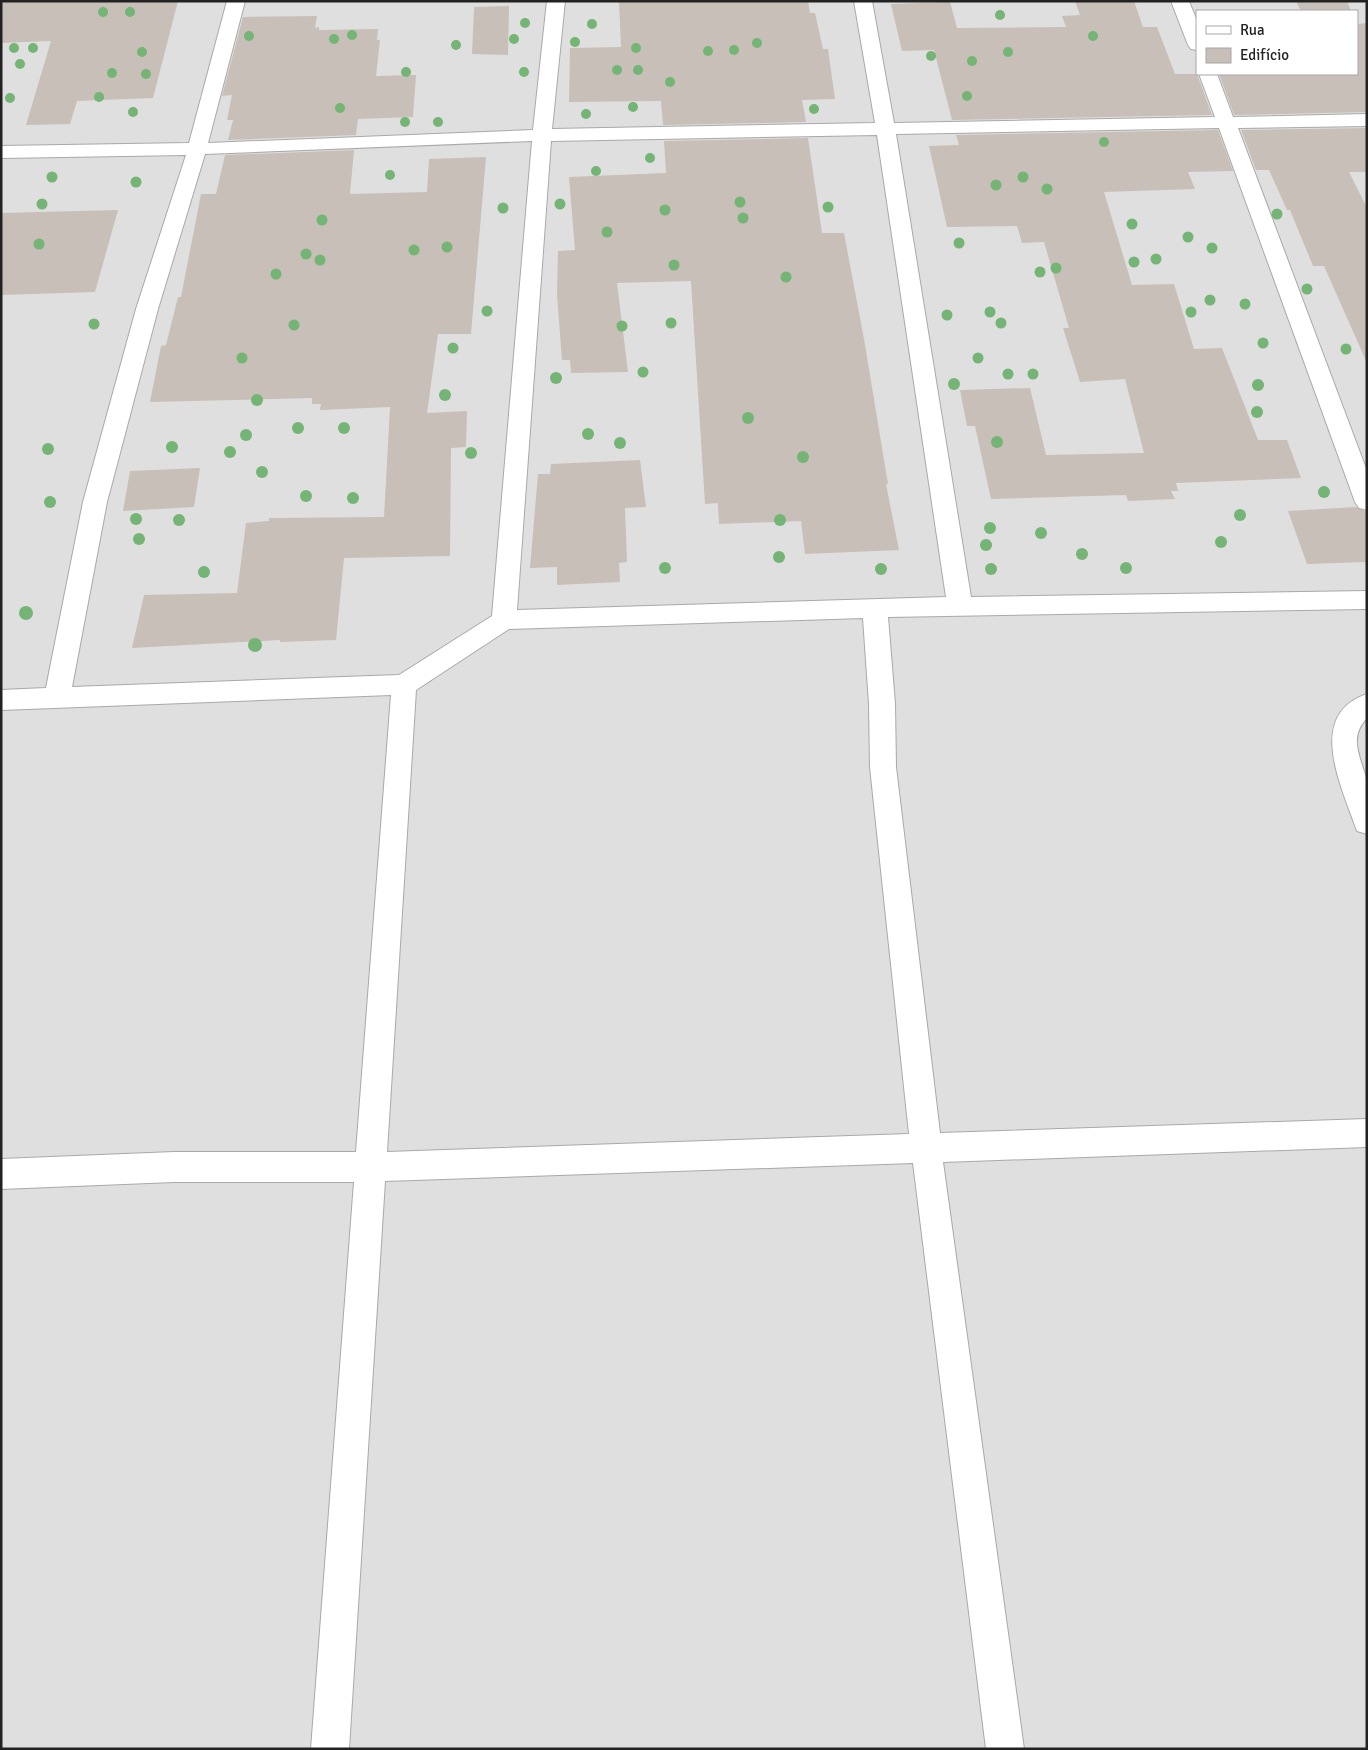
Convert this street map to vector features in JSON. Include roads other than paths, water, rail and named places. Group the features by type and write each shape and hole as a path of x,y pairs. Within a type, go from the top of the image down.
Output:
{"street":[{"path":"57,698 95,502 147,309 197,149 236,1"},
{"path":"504,620 542,135 556,1"},
{"path":"864,1 886,130 960,606"},
{"path":"1180,1 1196,42"},
{"path":"1208,75 1367,502"},
{"path":"1,152 197,149 542,135 1367,120"},
{"path":"1,700 404,685 504,620 960,606 1367,600"},
{"path":"875,608 882,704 884,767 926,1148 1006,1749"},
{"path":"330,1749 404,685"},
{"path":"1367,704 1355,711 1344,732 1343,751 1367,823"},
{"path":"1,1174 174,1167 371,1166 1367,1133"}]}
